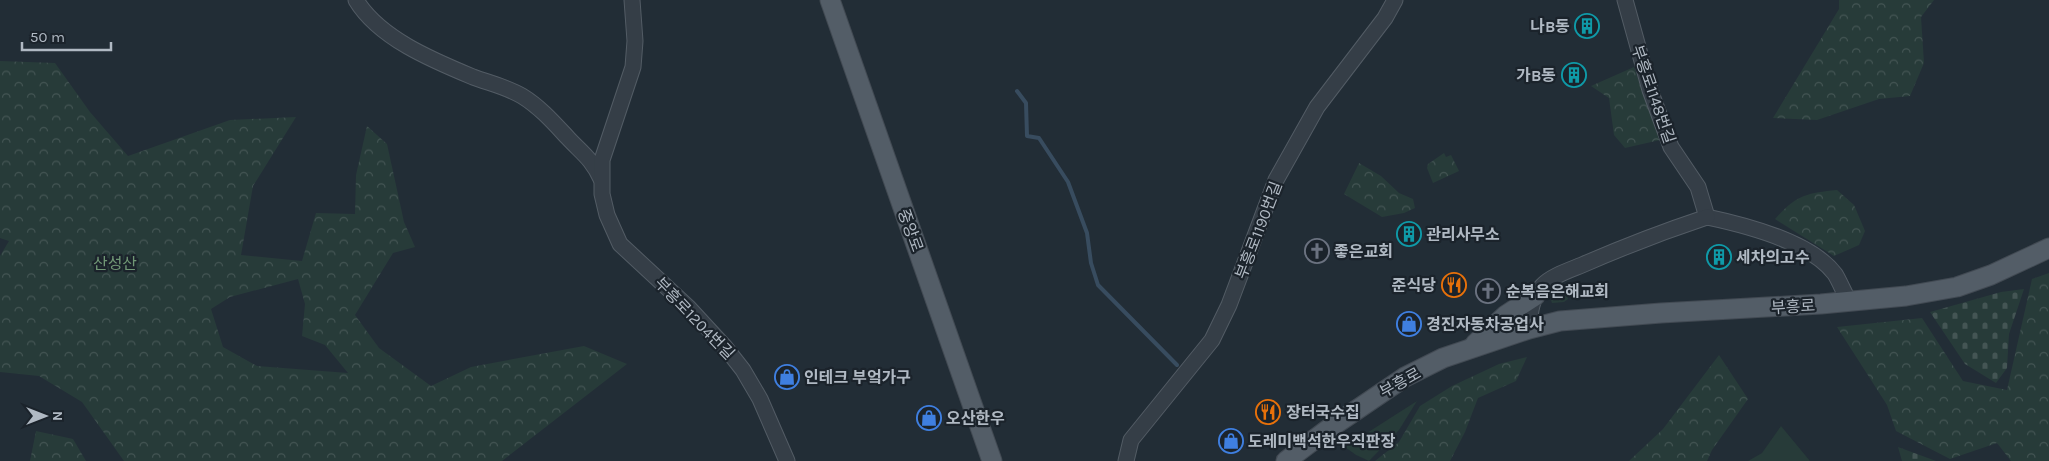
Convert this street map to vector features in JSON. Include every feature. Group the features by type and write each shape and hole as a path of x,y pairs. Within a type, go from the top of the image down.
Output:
{"main road":[{"name":"중앙로","path":"830,0 992,461"},
{"name":"부흥로","path":"1286,461 1327,430 1405,377 1443,358 1529,329 1560,321 1849,302 1906,296 1958,287 1991,275 2049,248"},
{"path":"1471,348 1506,314 1534,296"}],"street":[{"name":"부흥로1204번길","path":"356,0 370,20 387,34 405,45 528,100 583,151 594,164 601,180"},
{"name":"부흥로1204번길","path":"632,0 635,41 633,67 602,160 602,194 607,215 620,244 689,308 734,358 760,399 787,461"},
{"name":"부흥로1190번길","path":"1126,461 1131,440 1212,340 1230,305 1276,180 1312,114 1385,18 1395,0"},
{"name":"부흥로1148번길","path":"1625,0 1650,90 1671,147 1698,187 1707,217"},
{"path":"1529,329 1530,312 1534,296 1544,283 1567,271 1660,233 1707,217 1753,227 1787,241 1817,258 1835,274 1849,302"}],"green space":[{"path":"1839,0 1934,0 1921,17 1924,63 1910,96 1879,99 1817,120 1773,118 1839,9"},
{"name":"산성산","path":"0,61 55,63 90,112 128,156 230,120 296,117 253,186 241,255 302,261 316,213 355,214 356,175 367,126 387,144 404,222 415,247 393,253 355,315 379,348 431,386 471,367 584,346 627,364 502,461 124,461 82,402 39,376 0,372 0,256 9,241 0,238","holes":["298,279 305,304 302,336 325,345 348,373 257,366 223,347 211,309 230,297"]},
{"path":"1634,67 1660,140 1625,148 1614,135 1609,98 1591,86"},
{"path":"1444,153 1446,157 1451,155 1459,171 1433,183 1427,168 1428,164"},
{"path":"1359,163 1381,176 1399,193 1413,199 1415,208 1404,213 1382,217 1344,194"},
{"path":"1837,190 1854,205 1865,231 1859,245 1834,256 1775,219 1796,200 1818,192"},
{"path":"2049,273 2049,461 2011,461 1997,443 1950,459 1896,431 1887,405 1837,327 1922,318 1963,381 2007,390 2032,279"},
{"path":"1562,280 1568,299 1564,302 1552,303 1550,297 1551,288"},
{"path":"2024,289 2009,334 2007,368 1996,383 1965,364 1930,312 2001,292"},
{"path":"1719,355 1748,399 1712,450 1707,461 1629,461 1663,429"},
{"path":"1527,357 1516,381 1478,398 1465,432 1450,461 1375,461 1399,442 1420,406 1452,386 1499,364"},
{"path":"1417,401 1399,430 1369,461 1345,447"},
{"path":"1781,426 1810,461 1748,461 1762,453"},
{"path":"36,431 73,439 86,461 30,461"},
{"path":"1898,447 1936,461 1902,461"}],"waterway":[{"path":"1017,91 1026,103 1027,136 1039,138 1068,182 1087,233 1091,263 1098,285 1177,365"}],"place":[{"name":"나B동","path":"1587,26"},
{"name":"가B동","path":"1574,75"},
{"name":"관리사무소","path":"1409,234"},
{"name":"좋은교회","path":"1317,251"},
{"name":"세차의고수","path":"1719,257"},
{"name":"준식당","path":"1454,285"},
{"name":"순복음은해교회","path":"1488,291"},
{"name":"경진자동차공업사","path":"1409,324"},
{"name":"인테크 부엌가구","path":"787,377"},
{"name":"장터국수집","path":"1268,412"},
{"name":"오산한우","path":"929,418"},
{"name":"도레미백석한우직판장","path":"1231,441"}]}
